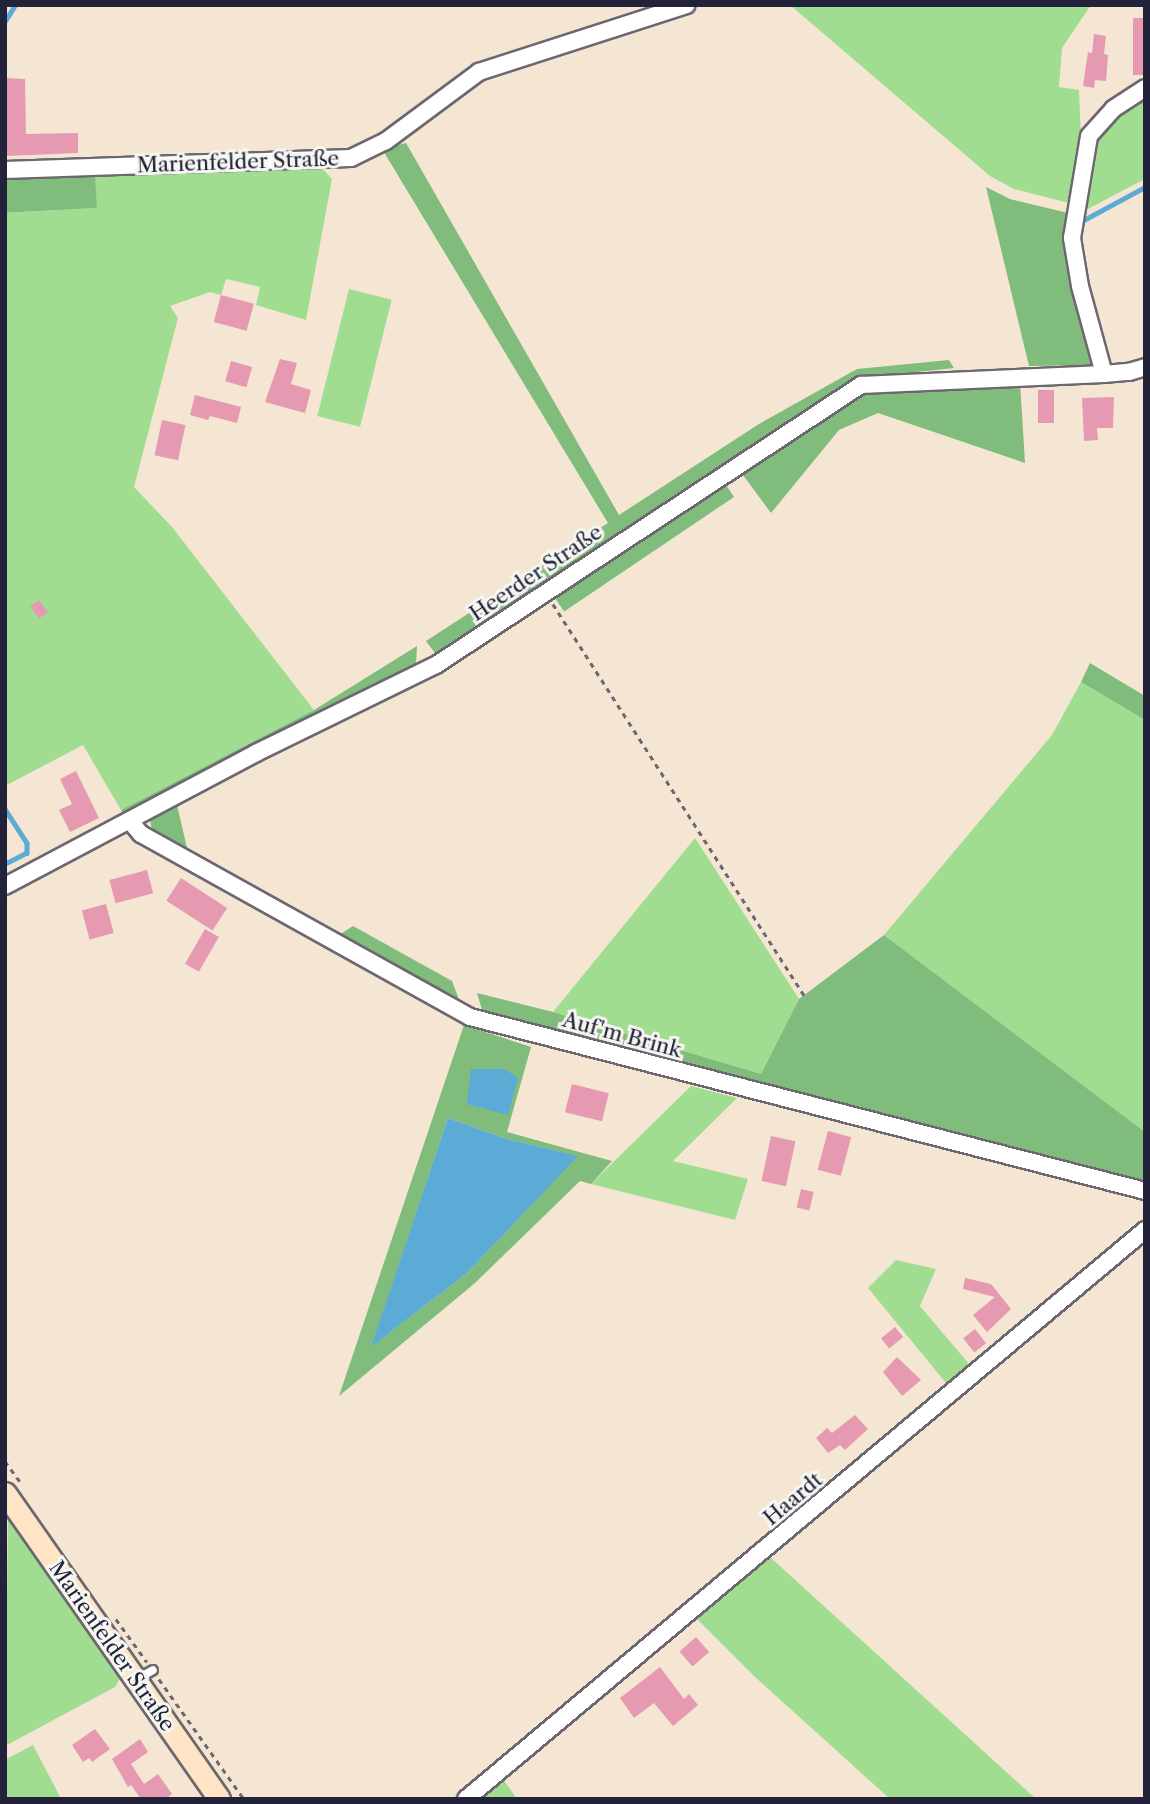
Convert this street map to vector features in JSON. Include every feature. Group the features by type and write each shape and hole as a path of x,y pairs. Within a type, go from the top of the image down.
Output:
{"main road":[{"name":"Marienfelder Straße","path":"13,1488 144,1675 219,1799"}],"street":[{"name":"Marienfelder Straße","path":"5,170 351,158 386,141 479,72 686,5"},
{"path":"1104,374 1080,286 1072,238 1089,136 1113,109 1145,88"},
{"name":"Heerder Straße","path":"5,886 256,753 436,665 861,385 1104,374 1129,372 1145,367"},
{"name":"Auf'm Brink","path":"130,821 141,834 398,980 470,1017 1145,1191"},
{"name":"Haardt","path":"466,1799 1145,1230"}],"path":[{"path":"545,592 807,999"},
{"path":"5,1461 13,1488"},
{"path":"115,1617 144,1675 244,1799"}],"green space":[{"path":"790,5 1091,5 1062,48 1059,87 1079,90 1081,137 1069,203 1014,189 990,176"},
{"path":"1145,98 1145,179 1084,211 1098,138 1118,116"},
{"path":"406,143 619,515 759,424 857,369 949,360 954,368 860,378 437,656 426,641 608,523 382,149"},
{"path":"319,165 332,179 306,320 256,305 260,287 226,279 221,295 210,292 170,306 178,318 134,487 172,527 314,710 121,810 83,745 5,786 5,213 96,208 95,174"},
{"path":"95,174 97,208 7,213 5,179"},
{"path":"986,187 1010,199 1068,213 1065,237 1092,352 1092,365 1029,366"},
{"path":"349,289 392,300 360,427 317,416"},
{"path":"1020,382 1025,463 878,413 839,430 771,513 740,471 863,392"},
{"path":"724,482 734,497 564,612 554,597"},
{"path":"417,646 416,665 126,816 121,810 314,710"},
{"path":"1090,663 1145,696 1145,720 1081,682"},
{"path":"1081,682 1145,720 1145,1132 884,935 1052,735"},
{"path":"177,805 188,852 152,831 150,819"},
{"path":"695,838 799,999 761,1074 553,1012"},
{"path":"353,926 452,981 461,1005 339,935"},
{"path":"884,935 1145,1132 1145,1184 483,1013 477,993 553,1012 761,1074 799,999"},
{"path":"464,1025 531,1047 507,1132 612,1161 591,1184 580,1181 475,1283 339,1396","holes":["448,1118 507,1139 577,1156 467,1273 372,1346"]},
{"path":"691,1086 737,1098 673,1161 748,1179 735,1220 591,1184"},
{"path":"896,1260 936,1269 920,1306 969,1364 946,1383 868,1288"},
{"path":"8,1518 121,1677 115,1687 5,1746"},
{"path":"770,1557 1036,1799 890,1799 753,1675 696,1618"},
{"path":"33,1745 61,1799 5,1799 5,1760"},
{"path":"503,1779 517,1799 481,1799"}],"water":[{"path":"471,1069 504,1069 518,1078 508,1115 467,1104"},
{"path":"448,1118 507,1139 578,1156 467,1273 371,1347"}],"building":[{"path":"1133,18 1145,18 1145,75 1133,75"},
{"path":"1094,34 1106,36 1104,54 1108,55 1106,81 1095,80 1094,88 1083,86 1088,52 1092,53"},
{"path":"5,78 25,79 26,134 78,133 78,153 5,156"},
{"path":"221,295 254,304 247,331 214,322"},
{"path":"280,359 297,363 291,384 311,390 305,413 265,402"},
{"path":"231,361 252,367 246,387 225,381"},
{"path":"1038,390 1054,390 1054,423 1038,423"},
{"path":"195,395 241,407 237,423 210,416 208,420 190,415"},
{"path":"1114,397 1113,428 1097,428 1098,440 1084,441 1082,398"},
{"path":"162,420 185,425 178,460 155,455"},
{"path":"39,600 48,612 39,619 30,607"},
{"path":"76,771 99,818 70,832 59,810 72,804 60,779"},
{"path":"147,870 153,893 116,903 109,880"},
{"path":"181,878 227,908 212,931 166,901"},
{"path":"106,904 114,933 90,939 82,910"},
{"path":"205,929 219,937 199,972 185,964"},
{"path":"572,1084 609,1093 602,1121 565,1112"},
{"path":"828,1131 851,1137 841,1176 818,1170"},
{"path":"771,1136 795,1141 786,1186 761,1181"},
{"path":"801,1189 814,1192 809,1210 797,1208"},
{"path":"965,1278 991,1284 1011,1309 987,1332 973,1315 995,1297 963,1289"},
{"path":"895,1327 903,1337 889,1348 881,1338"},
{"path":"975,1329 986,1343 974,1352 963,1338"},
{"path":"897,1357 921,1380 902,1396 883,1372"},
{"path":"855,1415 868,1429 845,1450 840,1445 828,1453 816,1438 827,1428 832,1433"},
{"path":"696,1637 709,1652 693,1667 679,1651"},
{"path":"660,1667 684,1699 689,1694 698,1705 673,1726 654,1703 634,1718 620,1698"},
{"path":"95,1729 110,1749 92,1762 89,1758 83,1762 72,1745"},
{"path":"140,1739 148,1752 131,1764 144,1784 158,1774 172,1794 166,1799 141,1799 131,1785 128,1787 112,1759"}],"waterway":[{"path":"5,21 15,5"},
{"path":"1080,222 1145,187"},
{"path":"5,809 27,843 27,853 5,864"}]}
